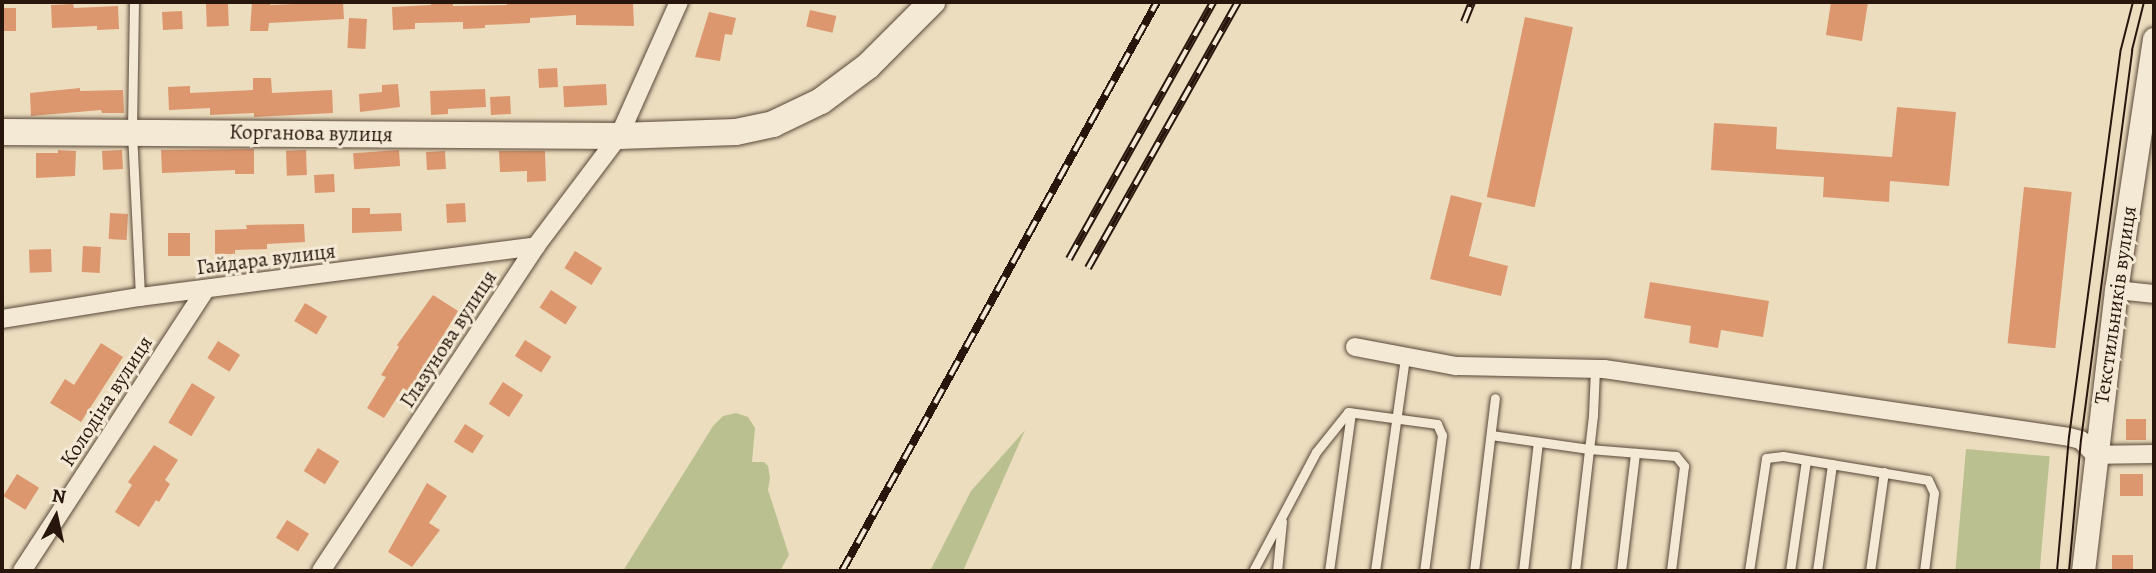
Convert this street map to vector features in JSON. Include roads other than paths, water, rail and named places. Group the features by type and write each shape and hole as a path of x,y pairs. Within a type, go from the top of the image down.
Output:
{"main road":[{"name":"Корганова вулиця","path":"2,132 620,136 710,134 773,124 821,101 868,66 932,2"}],"street":[{"name":"Глазунова вулиця","path":"321,571 536,246 620,136 679,2"},
{"name":"Текстильників вулиця","path":"2083,571 2116,290 2154,39"},
{"name":"Гайдара вулиця","path":"2,319 140,298 536,246"},
{"name":"Колодіна вулиця","path":"22,571 205,290"},
{"path":"2116,290 2154,294"},
{"path":"1355,347 1456,366 1595,369 2069,437 2081,440 2095,455 2154,454"}],"lane":[{"path":"134,2 132,132 140,298"},
{"path":"1375,571 1394,418 1405,357"},
{"path":"1575,571 1595,369"},
{"path":"1474,571 1495,398"},
{"path":"1253,571 1316,452 1348,412 1437,424 1442,435 1424,571"},
{"path":"1329,571 1351,413"},
{"path":"1491,435 1589,449 1676,456 1684,466 1671,571"},
{"path":"1523,571 1538,442"},
{"path":"1621,571 1635,453"},
{"path":"1749,571 1766,458 1783,456 1927,480 1934,493 1924,571"},
{"path":"1790,571 1807,460"},
{"path":"1817,571 1832,464"},
{"path":"1870,571 1884,472"},
{"path":"1276,571 1282,516"}],"tram line":[{"path":"2057,571 2069,437 2121,49 2133,2"},
{"path":"2069,571 2081,440 2132,50 2144,2"}],"railway":[{"path":"842,571 1157,2"},
{"path":"1069,259 1213,2"},
{"path":"1088,268 1238,2"},
{"path":"1464,22 1472,2"}]}
